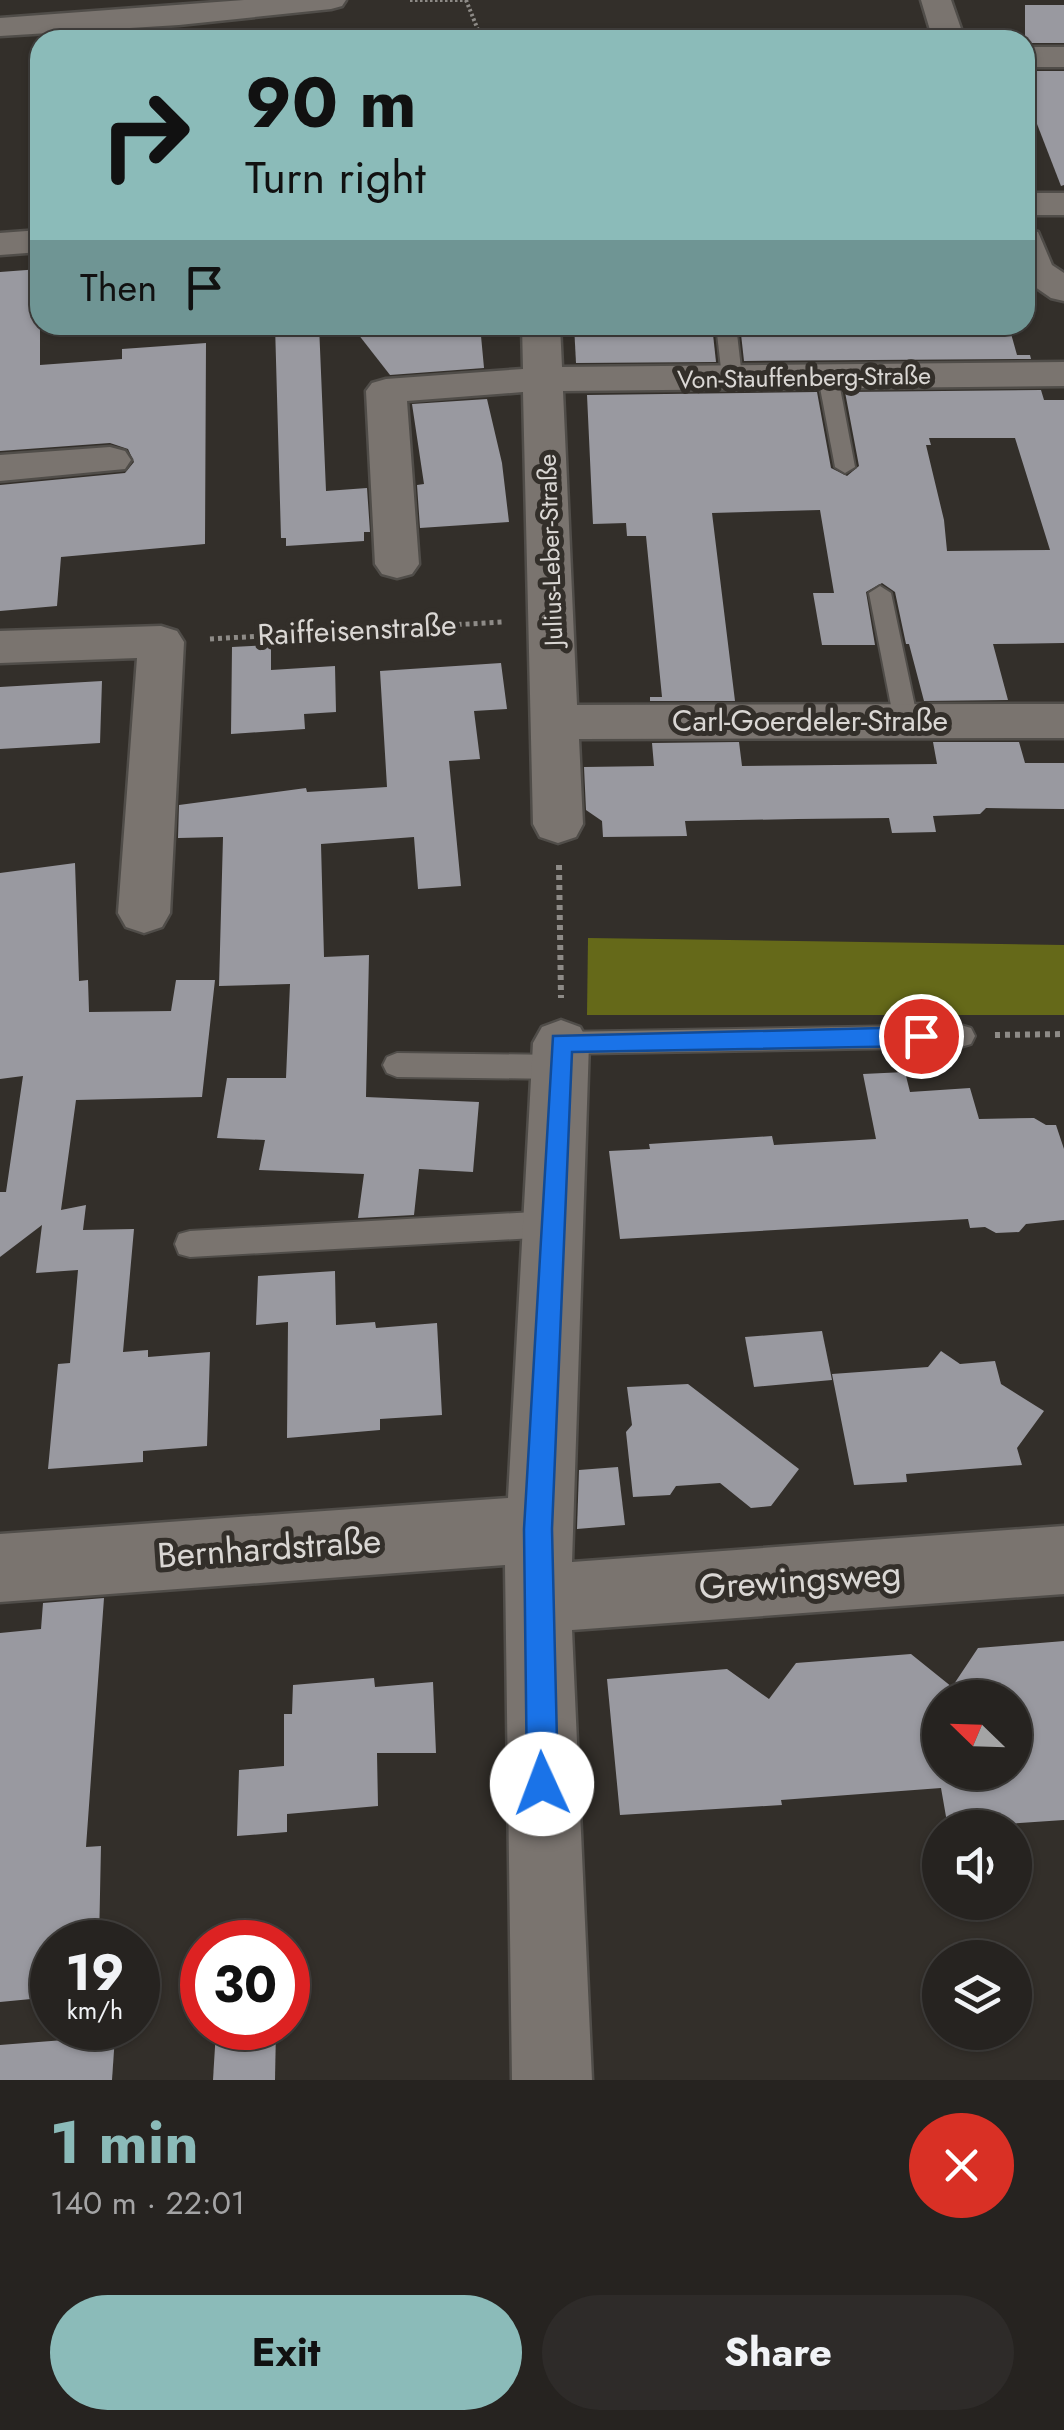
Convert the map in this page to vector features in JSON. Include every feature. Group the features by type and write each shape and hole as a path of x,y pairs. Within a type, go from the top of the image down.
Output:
{"street":[{"path":"0,27 180,16 331,0"},
{"path":"936,0 946,30"},
{"path":"1035,57 1064,57"},
{"path":"1035,204 1064,204"},
{"path":"0,244 30,242"},
{"path":"1035,270 1064,290"},
{"name":"Julius-Leber-Straße","path":"541,335 558,824"},
{"name":"Von-Stauffenberg-Straße","path":"543,379 1064,374"},
{"path":"397,564 386,391 543,379"},
{"path":"0,468 110,460"},
{"path":"0,647 161,642 144,913"},
{"name":"Carl-Goerdeler-Straße","path":"556,722 1064,720"},
{"path":"552,2080 536,1599 561,1055"},
{"name":"Bernhardstraße","path":"0,1568 538,1529"},
{"name":"Grewingsweg","path":"536,1599 1064,1560"}],"lane":[{"path":"727,335 732,377"},
{"path":"828,376 845,467"},
{"path":"880,593 906,721"},
{"path":"397,1064 961,1036"},
{"path":"190,1244 552,1224"}],"path":[{"path":"410,0 466,0 478,30"},
{"name":"Raiffeisenstraße","path":"161,642 553,618"},
{"path":"558,824 561,1055"},
{"path":"961,1036 1064,1034"}],"shaded area":[{"path":"588,938 1064,945 1064,1015 587,1015"}],"building":[{"path":"1025,5 1064,5 1064,43 1035,43 1035,30 1025,30"},
{"path":"1035,71 1064,71 1061,186 1035,119"},
{"path":"30,270 30,335 40,335 40,365 122,359 122,349 206,343 205,544 61,557 57,606 0,611 0,485 125,473 134,462 128,449 110,443 0,451 0,272"},
{"path":"275,335 319,335 326,491 367,488 370,532 364,532 364,541 286,546 286,538 281,538"},
{"path":"359,335 481,335 484,368 390,375"},
{"path":"575,335 713,335 716,362 576,363"},
{"path":"741,335 1011,335 1017,355 1030,355 1031,359 744,361"},
{"path":"1041,390 1044,400 1064,400 1064,643 993,644 1008,700 924,701 895,592 882,583 866,592 875,645 822,645 813,593 834,593 820,510 712,513 735,701 650,701 650,697 662,697 646,536 627,536 626,523 593,524 587,395 817,392 831,468 847,476 859,466 845,392","holes":["929,438 1015,438 1050,550 947,551 944,520 926,445 931,445"]},
{"path":"487,399 502,463 509,522 420,528 417,485 424,484 412,404"},
{"path":"271,645 271,670 335,666 336,712 304,714 305,729 231,734 232,647"},
{"path":"501,663 507,709 474,711 480,759 449,761 461,886 418,889 414,837 321,844 324,957 369,955 366,1097 479,1102 473,1172 419,1169 414,1215 358,1218 364,1174 259,1170 265,1140 217,1138 227,1078 286,1078 290,984 219,986 223,837 178,838 179,805 306,788 307,792 387,787 380,671"},
{"path":"102,681 100,743 0,749 0,687"},
{"path":"739,742 742,766 937,764 933,742 1019,742 1025,763 1064,763 1064,809 986,808 980,814 933,816 936,832 892,833 889,818 798,819 685,821 687,836 603,837 602,821 586,810 584,767 654,766 652,743"},
{"path":"75,863 79,981 88,980 89,1012 171,1011 176,980 215,980 202,1097 76,1100 61,1210 86,1205 83,1230 134,1229 123,1352 148,1350 148,1357 210,1352 207,1446 143,1451 143,1462 48,1469 58,1364 70,1363 78,1270 36,1273 42,1225 0,1257 0,1192 6,1192 23,1076 0,1079 0,873"},
{"path":"905,1072 910,1092 970,1088 979,1119 1034,1118 1046,1125 1056,1125 1064,1149 1064,1220 1026,1224 1019,1232 996,1233 985,1227 970,1228 968,1219 620,1239 609,1151 650,1149 649,1144 772,1136 774,1145 876,1139 863,1074"},
{"path":"335,1271 336,1325 375,1322 376,1328 437,1323 442,1415 380,1419 380,1430 287,1438 288,1322 256,1325 258,1276"},
{"path":"822,1331 832,1380 754,1387 745,1337"},
{"path":"941,1351 960,1364 995,1361 1001,1384 1044,1411 1017,1448 1022,1465 906,1474 907,1482 854,1485 832,1374 928,1367"},
{"path":"688,1384 799,1469 771,1506 751,1508 720,1483 676,1486 670,1495 633,1497 626,1432 632,1425 627,1387"},
{"path":"618,1467 625,1525 577,1529 579,1470"},
{"path":"104,1598 86,1847 101,1846 99,1920 30,1920 30,1999 0,2002 0,1633 41,1629 43,1603"},
{"path":"1064,1641 1064,1820 1032,1822 1032,1810 945,1810 941,1790 1032,1790 1032,1680 957,1680 978,1648"},
{"path":"911,1654 943,1680 922,1680 922,1789 781,1800 782,1805 620,1815 607,1679 727,1669 769,1699 796,1663"},
{"path":"374,1678 375,1687 433,1682 436,1753 377,1753 378,1806 287,1814 287,1832 237,1836 239,1770 284,1766 284,1714 292,1714 293,1685"},
{"path":"30,2043 30,2050 114,2050 112,2080 0,2080 0,2045"},
{"path":"215,2050 276,2050 275,2080 213,2080"}],"route":[{"path":"542,1784 536,1599 562,1043 921,1036"}]}
